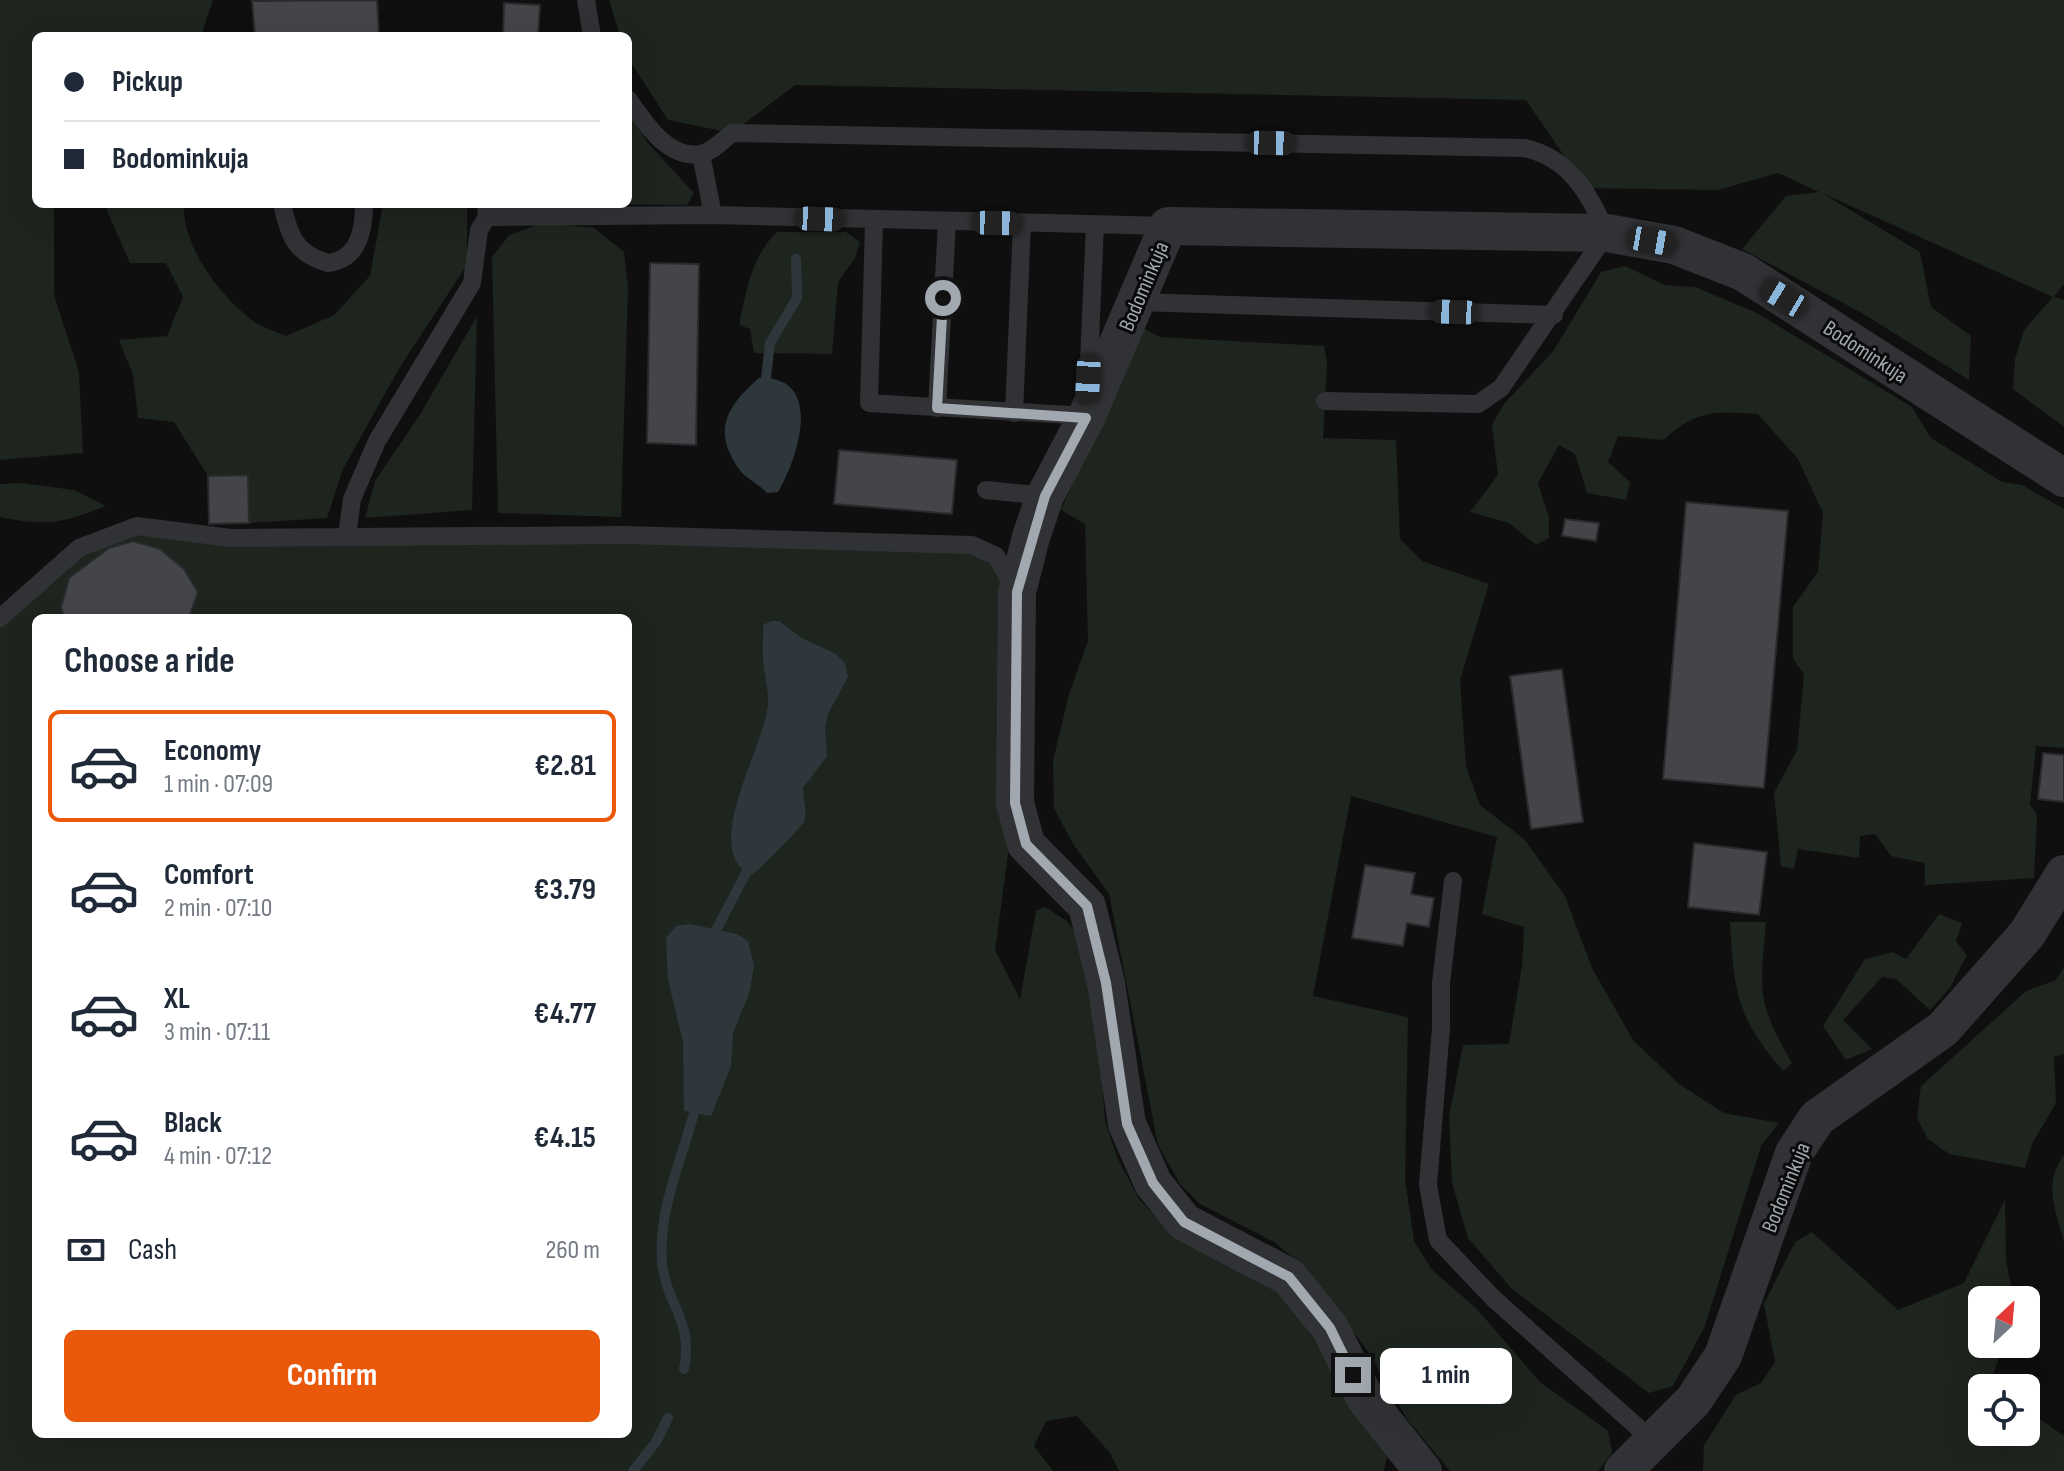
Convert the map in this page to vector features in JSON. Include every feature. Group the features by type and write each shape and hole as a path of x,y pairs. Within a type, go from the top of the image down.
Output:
{"street":[{"name":"Bodominkuja","path":"1423,1471 1365,1398 1330,1328 1289,1277 1184,1222 1153,1183 1127,1124 1106,983 1087,906 1026,844 1015,803 1017,592 1045,496 1086,418 1168,226 1607,233 1674,245 1743,272 2064,478"},
{"name":"Bodominkuja","path":"1623,1471 1693,1401 1723,1356 1794,1153 1817,1118 1943,1029 2027,934 2064,874"}],"lane":[{"path":"586,0 591,32"},
{"path":"632,105 654,135 682,152 701,154 732,133 1525,148 1546,153 1586,188 1607,233 1554,315 1501,388 1478,404 1325,401"},
{"path":"701,154 713,215"},
{"path":"283,208 288,234 296,247 328,263 346,258 353,250 364,222 364,208"},
{"path":"347,536 352,499 377,441 472,283 479,230 487,210 1168,226"},
{"path":"874,221 869,403 1086,418 1095,225"},
{"path":"937,408 947,222"},
{"path":"1014,413 1022,224"},
{"path":"1137,302 1554,315"},
{"path":"986,490 1045,496"},
{"path":"0,618 79,548 137,526 231,538 624,535 972,545 996,556 1017,592"},
{"path":"1453,881 1441,983 1441,1028 1428,1185 1438,1240 1493,1298 1653,1441"}],"shaded area":[{"path":"0,0 213,0 202,32 32,32 32,208 54,208 54,295 79,372 83,453 0,460"},
{"path":"609,0 2064,0 2064,284 2054,297 2064,300 2064,427 2013,389 2015,359 2024,330 2053,297 1822,193 1920,252 1931,307 1971,336 1969,380 1862,313 1742,249 1786,196 1819,192 1778,173 1718,190 1586,188 1526,100 795,85 732,133 668,120 632,64 632,32 619,32"},
{"path":"632,118 648,143 694,193 687,205 632,204"},
{"path":"106,208 184,208 189,236 215,283 252,320 286,336 334,315 370,276 382,208 467,208 467,265 400,367 343,469 327,518 249,523 247,475 208,476 174,422 138,418 133,375 119,340 167,336 183,297 166,263 130,263"},
{"path":"543,223 594,228 624,252 628,289 621,517 498,513 492,257 509,235"},
{"path":"777,232 846,232 860,242 855,258 838,282 832,354 754,353 750,329 739,325 755,264"},
{"path":"1625,266 1665,285 1695,287 1757,313 1912,407 1931,438 2002,482 2022,485 2064,509 2064,748 2036,746 2030,805 2037,814 2034,878 1925,885 1925,863 1891,856 1875,834 1860,836 1859,858 1798,849 1794,869 1781,866 1774,793 1797,750 1804,674 1793,659 1793,607 1818,572 1823,513 1798,459 1758,414 1731,412 1697,417 1664,440 1618,436 1608,462 1630,482 1626,500 1587,493 1575,454 1559,445 1538,483 1549,518 1549,538 1536,545 1509,523 1470,512 1498,475 1492,425 1504,404 1554,350 1601,272"},
{"path":"477,316 472,510 365,518 375,481 421,413"},
{"path":"1142,328 1160,337 1324,346 1327,363 1323,438 1396,440 1400,539 1422,561 1489,584 1460,680 1466,767 1480,805 1525,840 1565,896 1592,968 1633,1040 1679,1084 1724,1113 1779,1123 1761,1146 1705,1326 1673,1386 1649,1393 1511,1288 1468,1238 1452,1183 1449,1117 1463,1045 1509,1044 1522,966 1524,927 1482,914 1497,837 1351,796 1313,996 1408,1017 1405,1179 1414,1241 1432,1270 1476,1308 1540,1382 1608,1431 1612,1453 1598,1471 1450,1471 1407,1419 1367,1350 1303,1266 1274,1242 1200,1204 1180,1184 1158,1145 1109,894 1073,844 1054,808 1053,761 1069,694 1088,641 1085,524 1061,510"},
{"path":"759,378 780,381 793,390 799,405 801,422 798,442 778,492 767,493 742,473 726,442 725,430 732,408"},
{"path":"22,483 74,490 106,506 54,522 0,517 0,484"},
{"path":"114,532 231,538 928,543 996,556 1017,592 1015,803 995,950 1020,999 1036,911 1045,907 1067,921 1084,944 1095,984 1105,1121 1117,1157 1139,1199 1170,1232 1275,1287 1313,1338 1352,1408 1387,1456 1384,1471 1119,1471 1110,1453 1077,1416 1046,1421 1034,1446 1053,1471 0,1471 0,609"},
{"path":"779,621 802,638 836,654 845,663 848,677 828,714 825,727 827,756 803,788 805,820 751,875 737,862 731,844 739,796 768,704 763,625"},
{"path":"1939,914 1962,923 1956,941 1967,955 1950,988 1930,1010 1896,979 1882,977 1843,1020 1872,1049 1846,1060 1823,1026 1865,959 1893,952 1906,959"},
{"path":"1730,922 1766,922 1763,995 1772,1024 1792,1063 1783,1071 1755,1034 1740,1002 1733,967"},
{"path":"690,924 737,934 748,941 754,965 750,991 733,1033 731,1066 711,1116 684,1111 683,1042 668,980 666,938 676,926"},
{"path":"2064,967 2064,1054 2054,1057 2056,1103 2032,1144 2025,1168 1949,1154 1928,1139 1917,1118 1921,1086 2026,991 2056,980"},
{"path":"2064,1155 2064,1242 2052,1187 2057,1166"},
{"path":"2005,1200 2006,1260 2011,1286 1968,1286 1968,1358 1999,1358 1993,1374 1968,1374 1968,1446 2040,1446 2040,1419 2064,1436 2064,1471 1703,1471 1704,1445 1736,1395 1761,1383 1775,1362 1764,1304 1795,1242 1812,1232 1898,1310 1964,1283"}],"building":[{"path":"377,0 379,32 255,32 252,1"},
{"path":"504,3 540,5 538,32 503,32"},
{"path":"650,263 699,264 696,445 647,443"},
{"path":"839,450 957,460 952,514 834,504"},
{"path":"248,475 249,523 209,524 208,476"},
{"path":"1686,502 1788,511 1764,788 1663,779"},
{"path":"1565,519 1599,523 1596,541 1562,536"},
{"path":"133,541 160,549 184,569 198,592 190,614 63,614 61,607 69,578 109,548"},
{"path":"1562,669 1583,822 1531,829 1510,676"},
{"path":"2043,753 2064,755 2064,802 2038,799"},
{"path":"1694,843 1767,852 1759,915 1688,907"},
{"path":"1365,865 1415,873 1411,894 1434,898 1429,927 1407,923 1403,946 1352,938"}],"waterway":[{"path":"766,378 770,343 797,298 796,259"},
{"path":"715,932 746,873"},
{"path":"684,1369 685,1338 665,1277 662,1243 667,1205 694,1113"},
{"path":"633,1471 656,1442 668,1418"}],"route":[{"path":"943,298 937,408 1086,418 1045,496 1017,592 1015,803 1026,844 1087,906 1106,983 1127,1124 1153,1183 1184,1222 1289,1277 1330,1328 1353,1375"}]}
